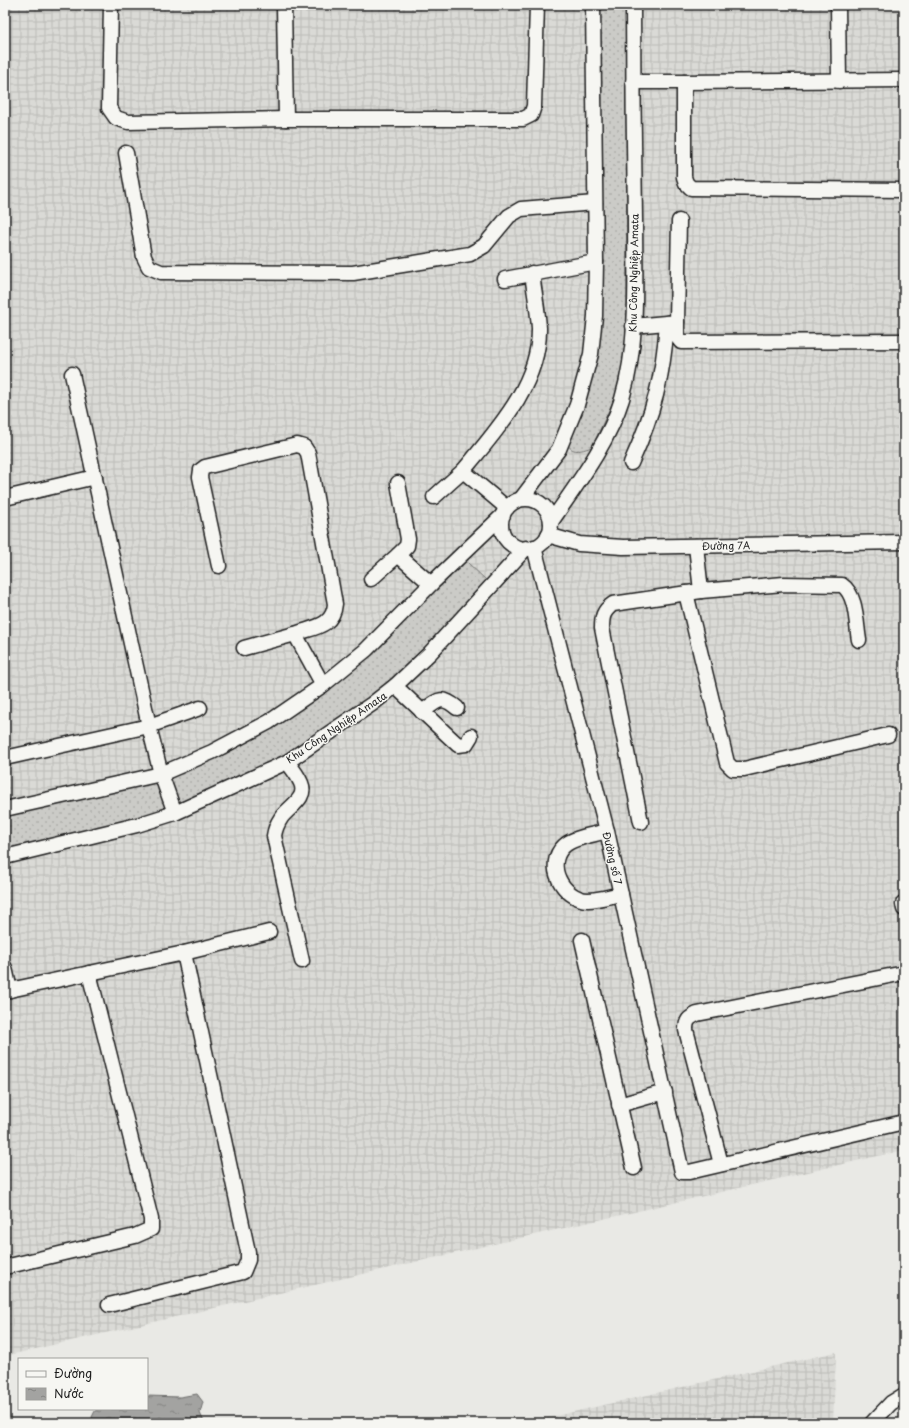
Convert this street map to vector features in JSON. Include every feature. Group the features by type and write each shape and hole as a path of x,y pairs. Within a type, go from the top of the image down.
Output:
{"street":[{"path":"111,5 109,108 116,118 128,122 286,119 523,119 531,115 534,106 537,5"},
{"path":"284,5 286,119"},
{"path":"521,499 559,449 577,405 591,354 595,316 596,262 593,5"},
{"name":"Khu Công Nghiệp Amata","path":"551,522 589,466 609,428 622,400 629,366 633,326 635,258 633,5"},
{"path":"838,5 839,81"},
{"path":"633,82 904,80"},
{"path":"684,82 684,177 686,183 691,188 904,190"},
{"path":"126,153 144,256 149,267 161,272 353,273 470,254 484,246 509,216 521,209 595,203"},
{"path":"631,463 653,409 664,363 672,322 679,221"},
{"path":"505,279 596,262"},
{"path":"434,497 463,471 493,435 524,390 537,348 538,328 532,273"},
{"path":"633,326 672,322"},
{"path":"672,322 677,337 681,342 904,341"},
{"path":"72,374 149,726 161,774 175,813"},
{"path":"219,566 200,477 201,470 205,467 297,445 304,447 308,453 336,604 334,614 327,622 295,634 244,648"},
{"path":"463,471 505,512"},
{"path":"5,498 95,477"},
{"path":"371,579 407,546 408,539 398,483"},
{"path":"5,809 161,774 212,752 269,722 323,685 366,650 505,512 513,502 521,499 530,499 543,505 550,514 551,522 548,536 539,545 530,548 518,547 506,537 501,526 505,512"},
{"name":"Đường 7A","path":"548,536 579,544 623,547 904,542"},
{"path":"696,546 701,591"},
{"name":"Khu Công Nghiệp Amata","path":"5,857 137,825 175,813 288,762 372,704 395,686 430,653 530,548"},
{"name":"Đường số 7","path":"530,548 607,832 682,1172 689,1172 721,1164"},
{"path":"398,555 431,584"},
{"path":"642,822 602,628 602,618 606,609 613,604 701,591 784,584 842,585 848,589 852,597 859,640"},
{"path":"686,593 727,764 733,769 744,769 888,735"},
{"path":"295,634 323,685"},
{"path":"395,686 458,745 466,744 471,736"},
{"path":"422,712 436,701 442,699 448,701 457,708"},
{"path":"5,758 149,726 200,708"},
{"path":"288,762 302,783 303,791 299,800 281,817 276,826 274,836 302,961"},
{"path":"607,832 575,840 564,845 558,854 555,868 558,880 564,890 575,897 588,900 621,894"},
{"path":"5,968 8,990 184,953 269,932"},
{"path":"582,940 634,1168"},
{"path":"109,1305 243,1272 248,1260 238,1202 184,953"},
{"path":"5,1267 135,1236 152,1229 89,973"},
{"path":"904,973 697,1014 688,1018 686,1030 721,1164 904,1122"},
{"path":"619,1105 665,1092"},
{"path":"872,1423 891,1403 904,1395"}],"shaded area":[{"path":"5,5 904,5 904,1150 5,1356"},
{"path":"600,5 626,5 627,326 623,364 615,397 592,447 582,450 573,450 568,445 584,406 597,355 601,316 603,262"},
{"path":"466,561 488,582 426,647 390,682 368,699 284,756 176,805 167,778 274,726 327,691 371,655 435,589"},
{"path":"159,781 169,808 135,819 5,850 5,816"},
{"path":"836,1352 833,1423 525,1423"}],"water":[{"path":"197,1394 203,1402 200,1413 204,1422 203,1423 93,1423 92,1417 95,1411 98,1410 148,1410 148,1396 180,1397"}]}
